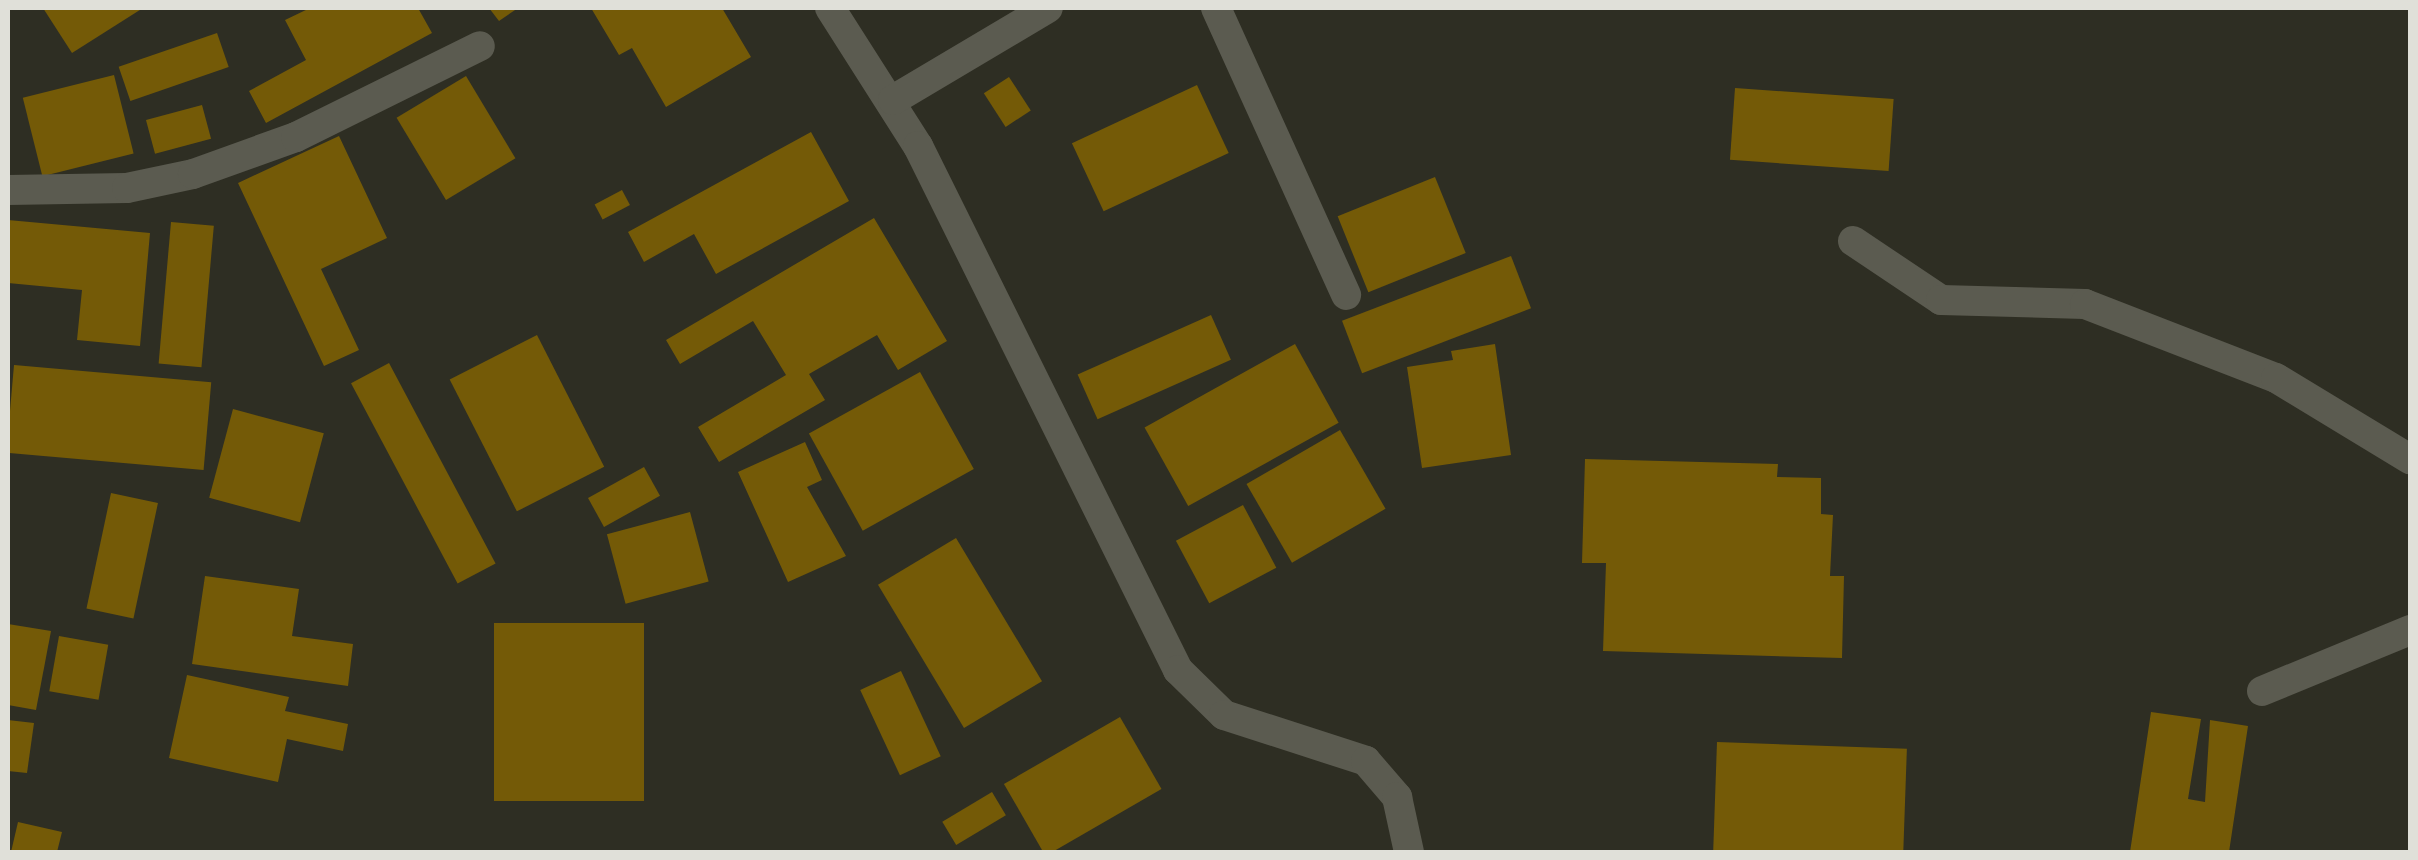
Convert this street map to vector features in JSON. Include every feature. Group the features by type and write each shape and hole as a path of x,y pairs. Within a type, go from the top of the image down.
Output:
{"street":[{"path":"830,8 893,100 1178,670 1224,715 1366,760 1398,797 1409,852"},
{"path":"893,100 1048,8"},
{"path":"1216,8 1346,295"},
{"path":"8,190 127,188 194,174 296,136 480,46"},
{"path":"1853,240 1941,300 2085,304 2276,378 2410,459"},
{"path":"2262,691 2410,630"}],"building":[{"path":"43,8 143,8 72,53"},
{"path":"310,8 418,8 432,33 266,123 249,91 306,60 285,20"},
{"path":"489,8 518,8 499,21"},
{"path":"591,8 722,8 751,57 666,107 632,48 619,55"},
{"path":"217,33 229,67 130,101 119,67"},
{"path":"114,75 134,154 42,176 23,98"},
{"path":"466,76 515,158 446,200 397,118"},
{"path":"1009,77 1031,111 1006,127 984,93"},
{"path":"1197,85 1229,153 1104,211 1072,143"},
{"path":"1735,88 1894,99 1889,171 1730,160"},
{"path":"202,105 211,139 155,154 146,120"},
{"path":"811,132 849,201 716,274 694,234 644,262 628,232"},
{"path":"339,136 387,238 321,269 359,350 324,366 238,183"},
{"path":"1435,177 1466,253 1368,292 1338,216"},
{"path":"622,190 630,205 603,220 595,205"},
{"path":"874,218 947,341 898,370 877,335 809,374 825,400 719,462 698,427 786,375 753,321 680,364 666,340"},
{"path":"8,220 150,233 140,346 77,340 82,290 8,283"},
{"path":"171,222 214,226 201,367 159,363"},
{"path":"1511,256 1531,308 1362,373 1342,321"},
{"path":"1211,315 1231,360 1098,419 1078,374"},
{"path":"537,335 604,467 517,511 450,379"},
{"path":"1295,344 1339,423 1188,506 1145,427"},
{"path":"1495,344 1511,455 1422,468 1407,367 1453,360 1451,351"},
{"path":"389,363 496,563 458,584 351,383"},
{"path":"14,365 211,382 204,470 8,453"},
{"path":"920,372 974,469 863,531 809,434"},
{"path":"233,409 324,433 300,522 209,498"},
{"path":"1340,430 1386,509 1292,563 1246,484"},
{"path":"805,442 822,480 807,487 846,556 788,582 738,472"},
{"path":"1585,459 1778,464 1777,477 1821,478 1821,514 1833,515 1830,576 1844,576 1842,658 1603,651 1606,563 1582,563"},
{"path":"644,467 660,496 604,527 588,498"},
{"path":"111,493 158,503 133,618 86,608"},
{"path":"1243,505 1276,568 1209,603 1176,541"},
{"path":"690,512 709,582 626,604 607,534"},
{"path":"956,538 1042,681 964,728 878,585"},
{"path":"205,576 299,589 292,636 353,644 348,686 192,664"},
{"path":"494,623 644,623 644,801 494,801"},
{"path":"8,624 51,631 36,710 8,705"},
{"path":"59,636 108,645 99,700 49,691"},
{"path":"901,671 941,756 900,775 860,690"},
{"path":"187,675 289,697 285,711 348,724 343,751 287,739 278,782 169,758"},
{"path":"2151,712 2201,719 2188,799 2205,802 2210,720 2248,726 2229,852 2130,852"},
{"path":"1120,717 1162,789 1052,852 1043,852 1004,784"},
{"path":"8,720 34,723 27,773 8,771"},
{"path":"1717,742 1907,749 1903,852 1713,852"},
{"path":"992,792 1006,815 956,845 942,822"},
{"path":"18,822 62,832 57,852 11,852"}]}
